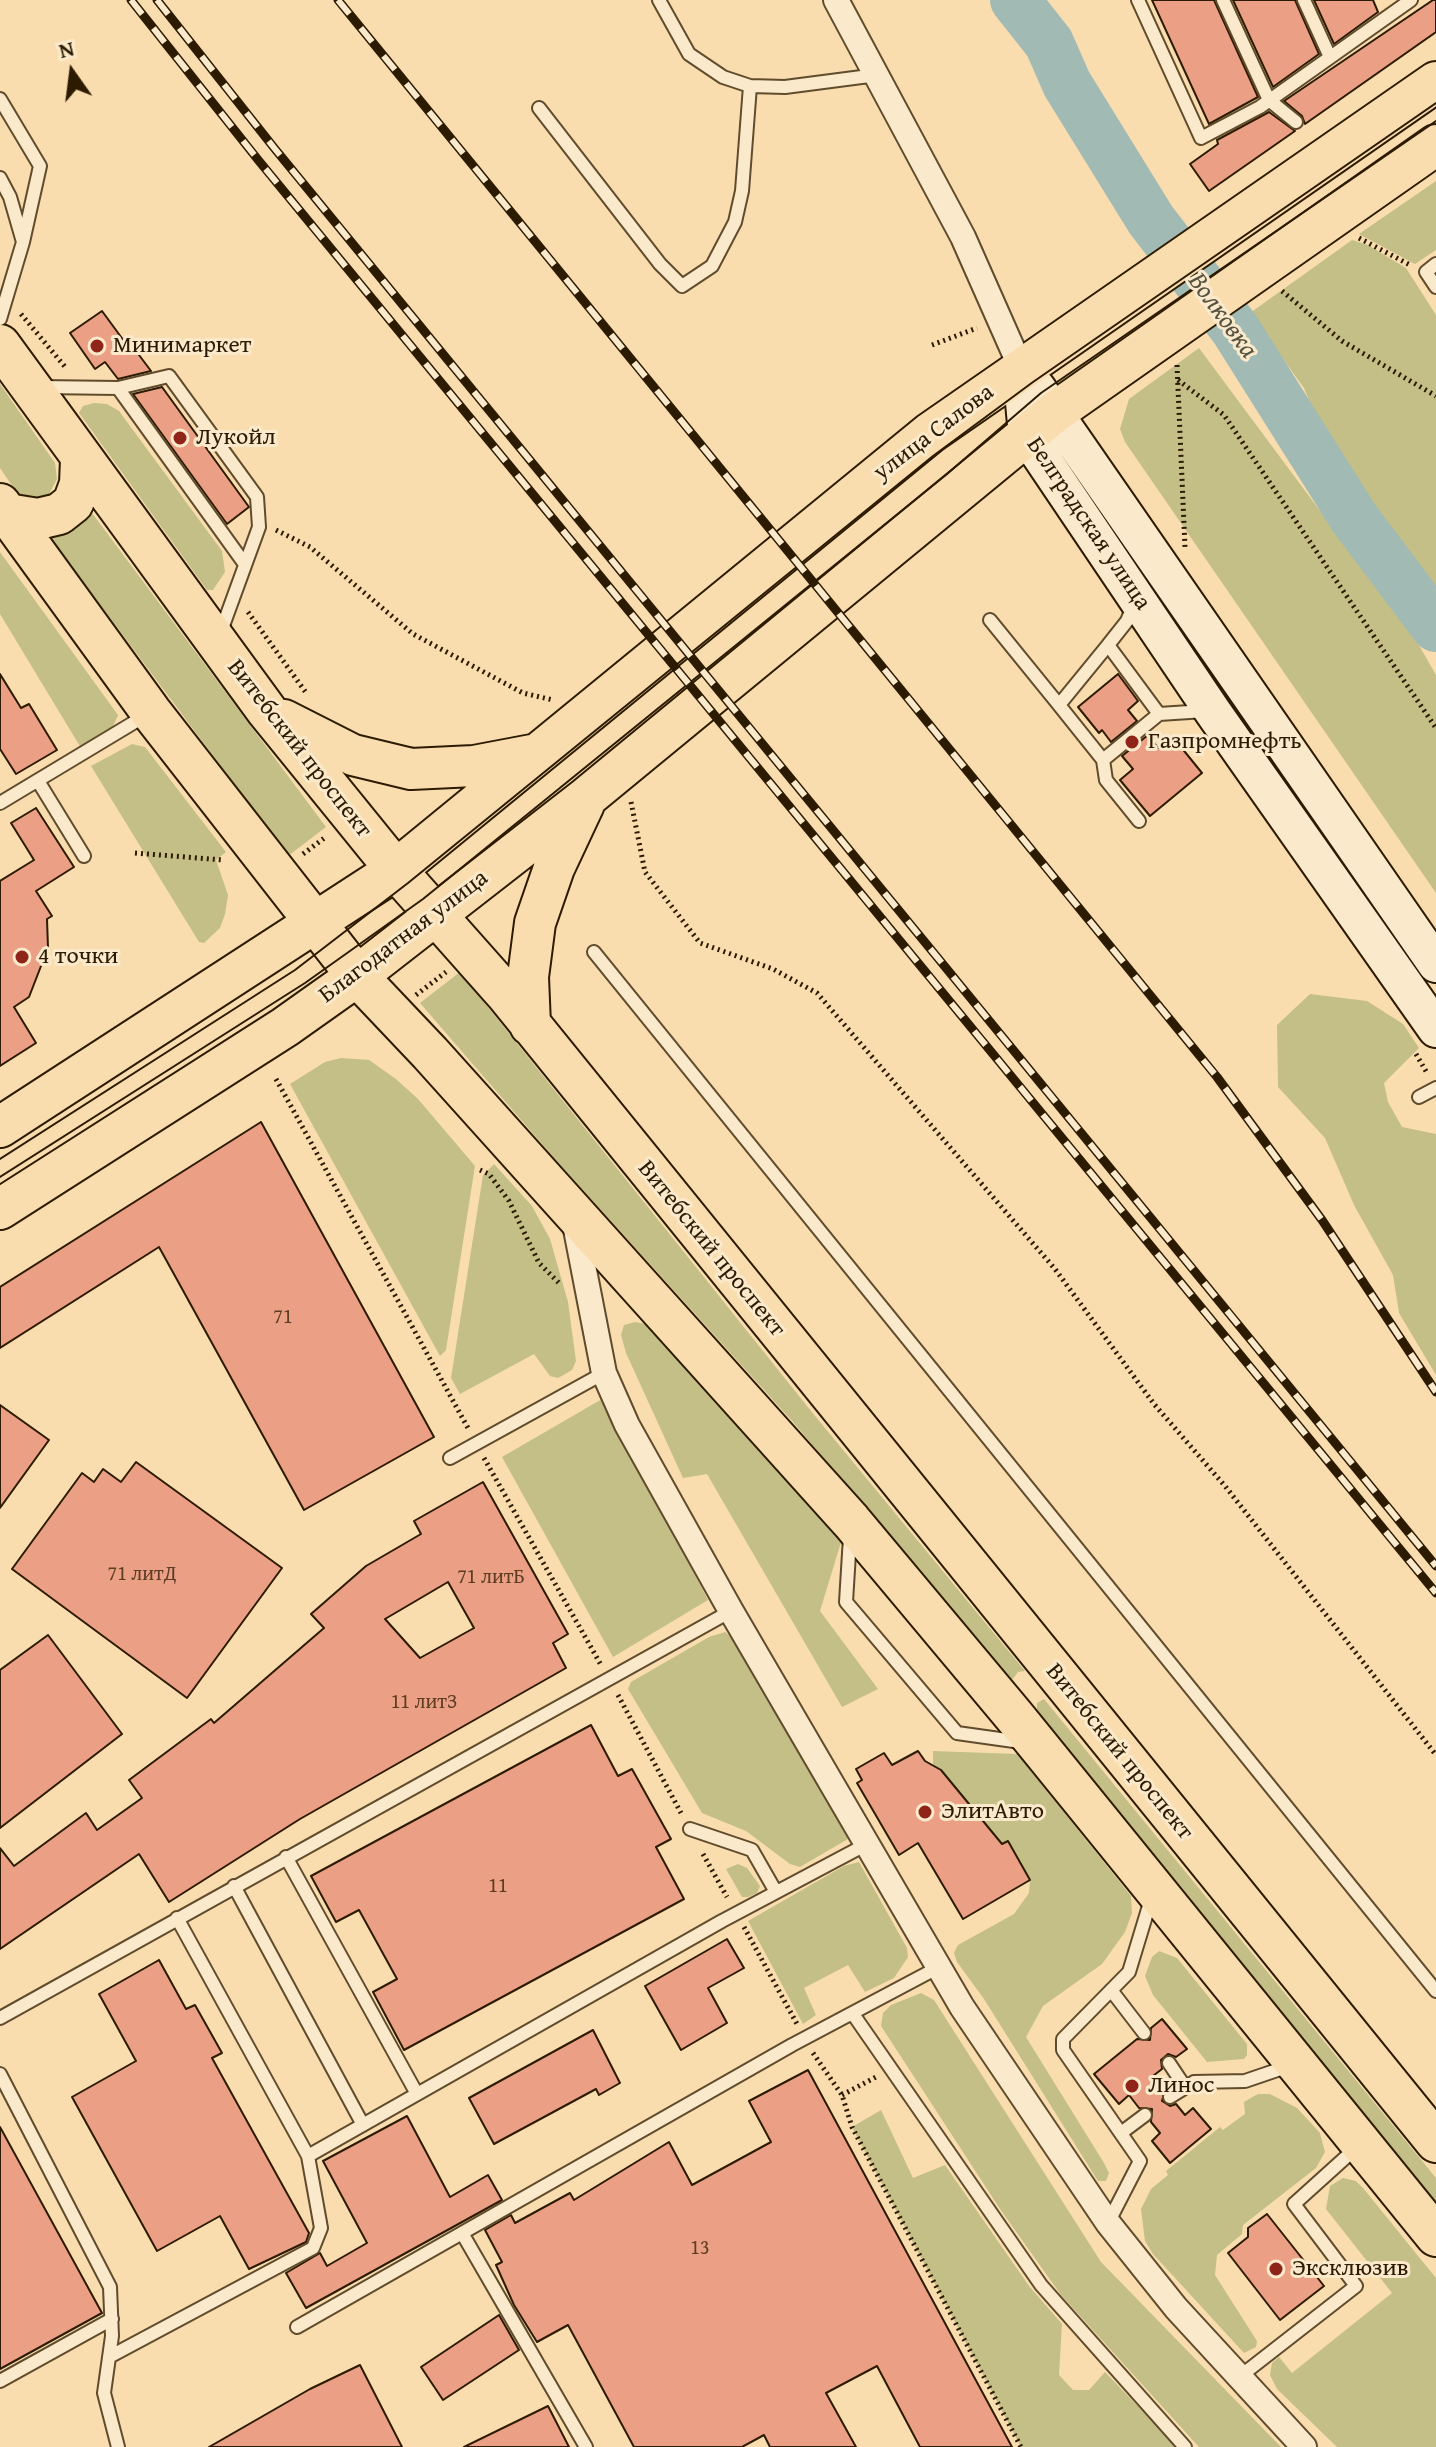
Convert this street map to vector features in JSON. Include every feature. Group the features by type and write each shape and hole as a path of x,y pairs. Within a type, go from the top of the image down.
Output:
{"main road":[{"name":"улица Салова","path":"540,753 930,433 1436,82"},
{"path":"1041,424 1172,345 1436,145"},
{"name":"Витебский проспект","path":"0,345 267,711 396,870 530,1025 1436,2142"},
{"name":"Благодатная улица","path":"0,1209 285,1027 357,976 587,797 1041,424"},
{"path":"4,509 38,519 66,508 73,503 80,484 81,459"},
{"path":"4,509 151,712 357,976 851,1521 1026,1730 1436,2236"},
{"path":"267,711 353,755 411,769 474,766 540,753"},
{"path":"0,1127 396,870 540,753"},
{"path":"530,1025 528,977 535,923 554,868 587,797"},
{"path":"1026,1730 1018,1701 1030,1687 1059,1677"}],"street":[{"path":"836,0 963,237 1021,368"},
{"name":"Белградская улица","path":"1021,368 1041,424 1137,598 1213,712 1436,1029"},
{"name":"Белградская улица","path":"1041,424 1436,964"},
{"path":"574,1216 604,1373 627,1425 731,1611 939,1967 1108,2223 1176,2308 1304,2447"}],"lane":[{"path":"659,0 689,54 707,69 750,86 785,87 877,75"},
{"path":"1138,0 1201,138 1269,100 1411,0"},
{"path":"1223,0 1269,100 1296,122"},
{"path":"1304,0 1330,57"},
{"path":"1385,0 1391,14"},
{"path":"539,108 660,264 682,286 712,266 735,222 742,191 750,86"},
{"path":"0,99 40,166 23,242 0,319"},
{"path":"0,178 10,197 23,242"},
{"path":"1431,268 1436,287"},
{"path":"28,387 118,388 169,376 257,497 259,527 217,645"},
{"path":"118,388 244,563"},
{"path":"1059,705 1127,621 1137,598"},
{"path":"990,620 1103,760 1106,780 1139,821"},
{"path":"1108,645 1159,714"},
{"path":"1103,760 1159,714 1188,710 1213,712"},
{"path":"0,803 151,712"},
{"path":"38,781 84,856"},
{"path":"594,952 1436,1991"},
{"path":"1419,1097 1436,1088"},
{"path":"450,1458 604,1373"},
{"path":"851,1521 846,1602 957,1733 1026,1730"},
{"path":"0,2018 731,1611"},
{"path":"690,1829 752,1850 776,1892"},
{"path":"308,2156 776,1892 867,1844"},
{"path":"286,1857 417,2094"},
{"path":"234,1886 363,2125"},
{"path":"1108,2223 1140,2161 1063,2050 1063,2039 1129,1972 1154,1889"},
{"path":"109,2357 313,2248 321,2228 308,2156 177,1918"},
{"path":"297,2327 939,1967"},
{"path":"1111,1990 1144,2033"},
{"path":"853,2014 1041,2285 1185,2447"},
{"path":"1169,2063 1185,2087"},
{"path":"1170,2097 1194,2082 1245,2081 1295,2064"},
{"path":"0,2074 110,2287 112,2319 104,2393 118,2447"},
{"path":"1121,2133 1145,2115"},
{"path":"1238,2378 1356,2286 1294,2204 1361,2143"},
{"path":"462,2233 586,2447"},
{"path":"0,2381 112,2319"}],"path":[{"path":"1346,235 1370,241 1431,268"},
{"path":"1266,276 1342,341 1436,396"},
{"path":"7,296 60,358 78,388"},
{"path":"932,345 977,328"},
{"path":"1172,345 1178,380 1186,552"},
{"path":"1178,380 1224,415 1436,728"},
{"path":"259,527 272,528 310,547 413,634 523,693 563,701"},
{"path":"232,597 257,620 314,704"},
{"path":"628,789 645,872 700,943 773,969 817,993 1055,1269 1154,1404 1225,1486 1436,1755"},
{"path":"292,862 331,833"},
{"path":"135,853 223,860"},
{"path":"412,998 451,968"},
{"path":"276,1079 609,1679"},
{"path":"480,1170 489,1174 509,1201 539,1263 563,1287 565,1298"},
{"path":"842,2095 891,2068"},
{"path":"852,2127 1021,2447"}],"shaded area":[{"path":"1436,181 1436,250 1415,264 1359,234"},
{"path":"1352,240 1368,245 1406,268 1436,315 1436,595 1388,535 1324,437 1304,388 1250,313"},
{"path":"1199,348 1416,640 1436,675 1436,893 1125,442 1120,429 1129,399"},
{"path":"0,384 55,463 57,479 49,494 38,498 19,496 0,468"},
{"path":"107,404 119,411 222,551 225,572 213,590 207,590 79,413 83,406"},
{"path":"89,509 326,827 288,856 48,535"},
{"path":"0,552 118,715 112,729 81,748 0,614"},
{"path":"132,744 145,747 226,852 216,860 228,895 225,914 220,928 204,943 199,942 91,766"},
{"path":"460,972 811,1411 1025,1671 1018,1672 1012,1680 793,1422 554,1158 420,1003"},
{"path":"1310,994 1367,1001 1403,1024 1419,1048 1384,1083 1388,1102 1402,1127 1436,1134 1436,1375 1399,1313 1393,1275 1354,1205 1325,1138 1278,1087 1277,1025"},
{"path":"341,1058 369,1060 396,1079 418,1099 475,1166 446,1350 440,1356 290,1084 325,1062"},
{"path":"494,1164 532,1206 550,1239 568,1302 576,1361 572,1370 558,1378 550,1376 534,1354 460,1394 451,1378 483,1175"},
{"path":"635,1322 646,1324 842,1539 820,1611 878,1689 842,1707 707,1474 683,1478 626,1353 621,1335 624,1325"},
{"path":"602,1399 708,1600 613,1657 502,1457"},
{"path":"725,1632 733,1639 848,1839 800,1867 790,1864 746,1831 702,1813 628,1689 631,1682 709,1637"},
{"path":"1044,1699 1436,2178 1436,2202 1037,1711 1037,1703"},
{"path":"933,1751 1017,1754 1131,1896 1132,1913 1125,1932 1102,1964 1043,2006 1026,2037 1104,2163 1109,2173 1106,2181 1098,2181 984,1999 957,1962 954,1953 958,1945 1014,1914 1029,1893 1030,1880 1008,1841 1002,1844 933,1764"},
{"path":"859,1862 907,1948 908,1957 894,1978 865,1992 848,1965 804,1988 816,2015 803,2024 748,1921 844,1866"},
{"path":"738,1864 747,1868 760,1886 757,1893 742,1897 726,1869"},
{"path":"1159,1951 1177,1958 1247,2044 1244,2059 1207,2062 1153,1995 1145,1976 1152,1957"},
{"path":"921,1993 934,2000 1101,2262 1281,2447 1199,2447 1061,2295 1000,2209 881,2026 883,2013 891,2005"},
{"path":"1258,2094 1270,2094 1297,2108 1320,2133 1325,2152 1316,2168 1243,2225 1242,2234 1217,2255 1215,2275 1257,2341 1256,2347 1244,2353 1153,2254 1145,2241 1141,2209 1151,2189 1168,2175 1166,2171 1220,2127 1223,2130 1245,2114 1244,2102"},
{"path":"881,2110 913,2178 945,2165 1029,2286 1062,2324 1059,2375 1073,2390 1089,2390 1105,2372 1177,2447 1021,2447 852,2127"},
{"path":"1343,2178 1356,2181 1363,2188 1436,2278 1436,2447 1337,2447 1277,2389 1270,2375 1272,2363 1279,2357 1292,2373 1392,2293 1326,2209 1330,2186"}],"building":[{"path":"1152,0 1214,0 1258,97 1209,124"},
{"path":"1233,0 1295,0 1319,54 1273,87"},
{"path":"1314,0 1373,0 1378,12 1334,44"},
{"path":"1436,0 1436,32 1305,124 1302,116 1284,101"},
{"path":"1269,112 1295,131 1209,191 1190,164 1218,144 1217,140"},
{"path":"102,311 151,371 118,379 105,362 95,369 70,333"},
{"path":"162,387 249,507 227,524 133,394"},
{"path":"0,674 21,708 29,704 57,750 16,774 0,749"},
{"path":"1118,674 1138,701 1128,710 1137,721 1111,742 1102,730 1099,733 1078,707"},
{"path":"1148,735 1158,748 1172,736 1202,773 1150,816 1120,780 1133,769 1122,756"},
{"path":"36,808 74,867 36,891 52,916 47,919 48,948 29,997 14,1007 36,1043 0,1066 0,881 34,860 11,823"},
{"path":"261,1122 434,1437 304,1510 159,1247 0,1348 0,1287"},
{"path":"0,1405 49,1440 0,1508"},
{"path":"136,1462 282,1568 187,1698 12,1569 82,1473 94,1482 103,1469 121,1482"},
{"path":"483,1482 568,1634 553,1643 566,1668 300,1819 169,1902 139,1854 0,1949 0,1848 14,1866 86,1813 97,1830 142,1798 129,1780 211,1719 214,1723 324,1628 311,1614 366,1566 421,1534 414,1521","holes":["448,1582 474,1628 420,1658 385,1619"]},
{"path":"48,1635 122,1734 0,1828 0,1670"},
{"path":"591,1725 618,1776 632,1769 671,1839 656,1847 684,1899 404,2050 373,1992 397,1979 359,1910 336,1922 311,1876"},
{"name":"ЭлитАвто","path":"918,1751 925,1761 941,1770 1002,1844 1008,1841 1030,1880 963,1919 918,1843 899,1855 857,1783 862,1780 856,1769 884,1753 892,1765"},
{"path":"727,1939 744,1968 708,1988 727,2023 681,2050 645,1986"},
{"path":"159,1960 186,2009 195,2005 222,2053 212,2058 309,2233 306,2242 249,2269 220,2216 157,2251 72,2097 136,2061 99,1994"},
{"name":"Линос","path":"1162,2019 1187,2049 1176,2057 1168,2054 1161,2060 1162,2069 1153,2076 1165,2090 1162,2101 1170,2106 1176,2104 1185,2115 1193,2108 1211,2129 1170,2163 1152,2141 1160,2133 1151,2122 1152,2109 1139,2108 1129,2095 1119,2104 1094,2074 1137,2039 1150,2040 1151,2028"},
{"path":"593,2030 620,2083 599,2095 596,2089 494,2144 469,2098"},
{"path":"808,2070 1012,2447 920,2447 877,2366 826,2393 856,2447 770,2447 764,2435 742,2447 634,2447 568,2325 537,2342 514,2305 496,2265 502,2262 485,2230 511,2215 515,2223 570,2193 574,2200 669,2142 692,2185 771,2142 749,2101"},
{"path":"407,2116 450,2197 488,2175 502,2200 306,2308 286,2273 320,2253 327,2266 367,2243 323,2161"},
{"path":"0,2127 102,2313 0,2369"},
{"name":"Эксклюзив","path":"1267,2214 1324,2286 1280,2320 1228,2253 1248,2237 1248,2228"},
{"path":"499,2315 519,2350 443,2400 421,2367"},
{"path":"360,2365 402,2447 209,2447 310,2389"},
{"path":"548,2406 569,2447 464,2447"}],"waterway":[{"name":"Волковка","path":"1015,0 1049,43 1067,84 1151,220 1235,329 1354,518 1436,627"}],"tram line":[{"path":"0,1159 295,970 408,883 933,456 1033,382 1436,103"},
{"path":"0,1177 305,983 423,899 947,474 1041,393 1436,121"}],"railway":[{"path":"131,0 259,161 1436,1593"},
{"path":"157,0 275,149 1436,1566"},
{"path":"338,0 1217,1077 1322,1220 1436,1392"}],"place":[{"name":"Минимаркет","path":"97,346"},
{"name":"Лукойл","path":"180,438"},
{"name":"Газпромнефть","path":"1132,742"},
{"name":"4 точки","path":"22,957"},
{"name":"ЭлитАвто","path":"925,1812"},
{"name":"Линос","path":"1132,2086"},
{"name":"Эксклюзив","path":"1276,2269"}]}
